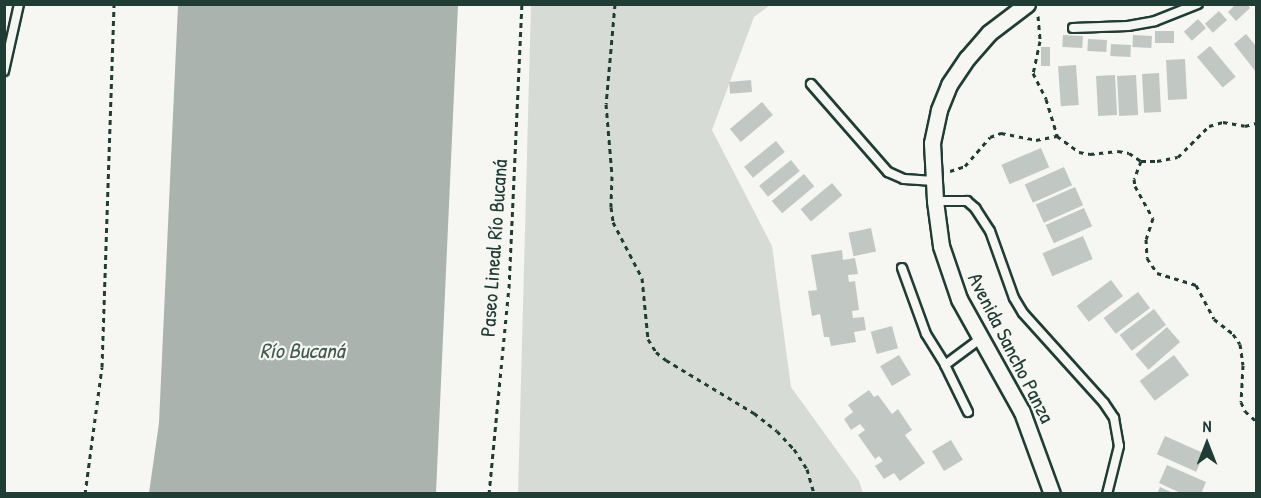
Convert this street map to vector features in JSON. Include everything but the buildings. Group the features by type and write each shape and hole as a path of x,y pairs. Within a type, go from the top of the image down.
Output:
{"street":[{"name":"Avenida Sancho Panza","path":"1027,4 989,33 967,58 949,85 939,110 932,143 935,201 948,268 980,339 1005,378 1022,412 1052,494"}],"lane":[{"path":"4,71 19,4"},
{"path":"1073,28 1128,26 1155,21 1198,4"},
{"path":"811,84 888,172 904,179 934,181"},
{"path":"935,201 967,201 975,208 990,231 1014,298 1023,313 1104,403 1113,418 1119,446 1107,494"},
{"path":"902,268 926,334 945,365 968,412"},
{"path":"945,365 980,339"}],"path":[{"path":"85,494 102,367 114,4"},
{"name":"Paseo Lineal Río Bucaná","path":"489,494 509,288 522,4"},
{"path":"615,4 606,104 612,176 611,207 613,222 642,278 648,339 656,352 666,360 754,413 777,431 807,469 814,494"},
{"path":"1038,16 1040,41 1033,73 1046,99 1057,136 1079,152 1090,154 1119,151 1129,153 1141,161 1178,157 1203,129 1217,123 1245,126 1257,123"},
{"path":"934,181 940,174 965,166 984,143 995,135 1008,134 1036,140 1057,136"},
{"path":"1141,161 1134,179 1135,186 1153,218 1146,239 1147,258 1157,273 1196,285 1214,319 1233,334 1240,344 1243,365 1241,402 1245,411 1257,421"}],"shaded area":[{"path":"531,5 770,5 754,17 712,130 772,246 791,387 859,481 863,493 518,494"}],"water":[{"name":"Río Bucaná","path":"178,5 458,5 436,493 149,493 159,423"}]}
